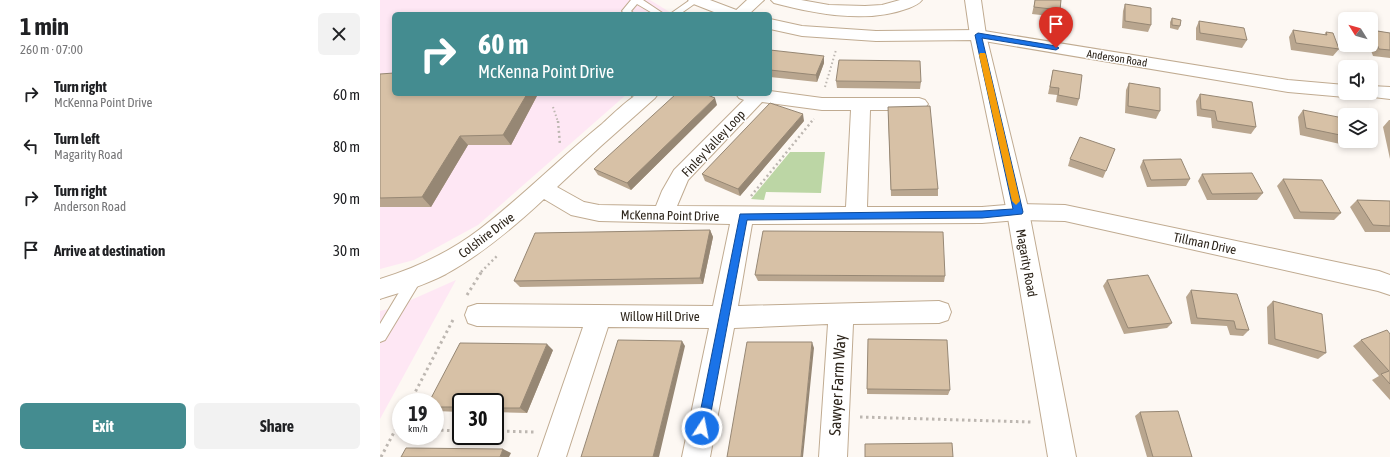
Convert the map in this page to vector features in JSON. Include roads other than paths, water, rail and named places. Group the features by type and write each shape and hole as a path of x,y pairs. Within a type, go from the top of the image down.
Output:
{"street":[{"path":"696,0 728,12"},
{"path":"742,12 756,0"},
{"path":"779,0 802,5 875,12 901,7 914,0"},
{"name":"Magarity Road","path":"972,0 978,35 1018,212 1062,457"},
{"name":"Anderson Road","path":"772,24 802,31 876,36 978,35 1288,86 1338,90"},
{"path":"1378,92 1390,92"},
{"name":"Colshire Drive","path":"380,289 415,278 447,264 477,245 543,189 568,152 642,96"},
{"name":"Finley Valley Loop","path":"664,215 672,191 681,175 751,96"},
{"name":"Finley Valley Loop","path":"760,96 813,103 920,104"},
{"path":"856,215 861,104"},
{"name":"McKenna Point Drive","path":"543,189 579,209 599,213 743,216 982,215 1018,212"},
{"name":"Tillman Drive","path":"1018,212 1065,213 1379,281 1390,285"},
{"path":"696,457 725,316 743,216"},
{"name":"Willow Hill Drive","path":"477,315 725,316 939,312"},
{"name":"Sawyer Farm Way","path":"833,457 842,313"},
{"path":"552,457 599,316"}],"lane":[{"path":"627,12 626,11 637,0 657,12"},
{"path":"677,12 696,0"},
{"path":"380,336 415,278"}]}
